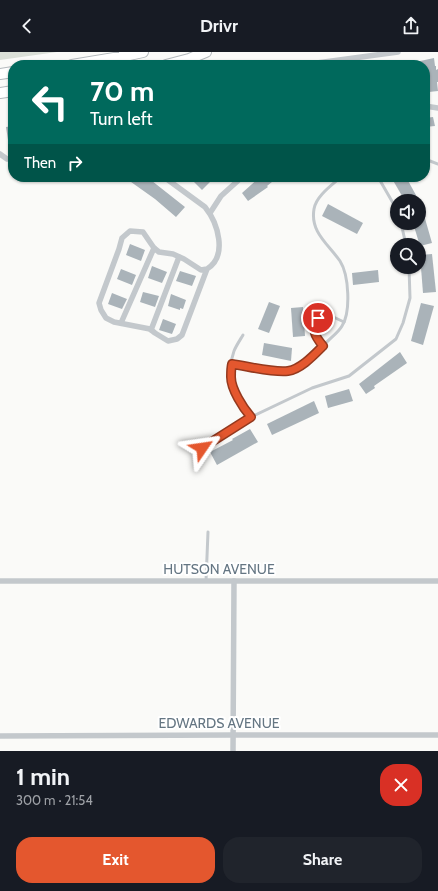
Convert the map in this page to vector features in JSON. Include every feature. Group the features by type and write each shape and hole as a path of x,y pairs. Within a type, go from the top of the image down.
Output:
{"highway":[{"path":"102,60 143,52"},
{"path":"185,60 206,52"}],"street":[{"path":"338,60 398,52"},
{"path":"0,154 8,160"},
{"path":"171,182 205,207 210,213 218,234 219,250 215,262 207,269 182,335 177,339 168,341 151,330 114,322 106,318 101,310 99,303 120,249 122,238 130,231 143,232 154,248 159,252 173,254 201,270 207,269"},
{"path":"210,213 221,196 236,182"},
{"path":"121,323 154,248"},
{"path":"151,330 179,257"},
{"name":"HUTSON AVENUE","path":"0,581 438,581"},
{"path":"233,751 234,581"},
{"name":"EDWARDS AVENUE","path":"0,736 438,735"}],"lane":[{"path":"232,364 288,371 296,368 316,353 342,326 348,300 345,274 340,262 320,238 314,226 314,209 316,203 336,182"},
{"path":"381,182 390,198"},
{"path":"202,448 251,417 312,388 349,376 396,339 403,323 410,298 409,274"},
{"path":"323,346 315,337 314,326 318,318 327,314 344,322"},
{"path":"244,335 234,351 231,378 244,409 251,417"},
{"path":"206,581 208,532"}],"shaded area":[{"path":"0,52 57,52 0,60"}],"building":[{"path":"434,58 436,70 438,69 438,91 430,92 430,60 425,60"},
{"path":"430,117 433,117 435,126 430,126"},
{"path":"6,127 8,127 8,140"},
{"path":"131,182 153,182 185,207 176,217 155,199"},
{"path":"194,182 210,182 202,190"},
{"path":"254,182 272,182 267,186 268,187 248,201 242,193"},
{"path":"394,182 409,182 415,194 401,194"},
{"path":"328,204 363,223 357,234 322,216"},
{"path":"426,222 432,243 426,244 426,238 418,238 415,230 426,230"},
{"path":"130,244 145,250 141,261 126,255"},
{"path":"426,254 432,254 436,292 423,293 422,274 426,274"},
{"path":"152,266 167,272 162,283 148,278"},
{"path":"121,269 136,275 132,285 117,279"},
{"path":"378,270 379,282 353,285 352,273"},
{"path":"180,271 196,276 192,286 176,281"},
{"path":"143,292 159,296 155,307 140,302"},
{"path":"112,293 127,299 122,309 108,304"},
{"path":"171,294 186,300 183,309 180,308 180,310 168,306"},
{"path":"269,302 280,306 269,333 258,329"},
{"path":"421,303 434,306 423,345 411,341"},
{"path":"303,307 305,336 293,337 291,308"},
{"path":"163,319 176,324 172,334 159,330"},
{"path":"264,343 292,348 291,361 262,355"},
{"path":"400,352 407,363 374,386 375,388 366,394 359,384"},
{"path":"349,389 353,401 328,408 325,396"},
{"path":"314,401 319,413 272,435 267,424"},
{"path":"250,429 258,442 217,465 210,452"}],"route":[{"path":"202,448 251,417 244,409 232,383 232,364 279,371 288,371 296,368 323,346 315,337 314,326 318,318"}]}
